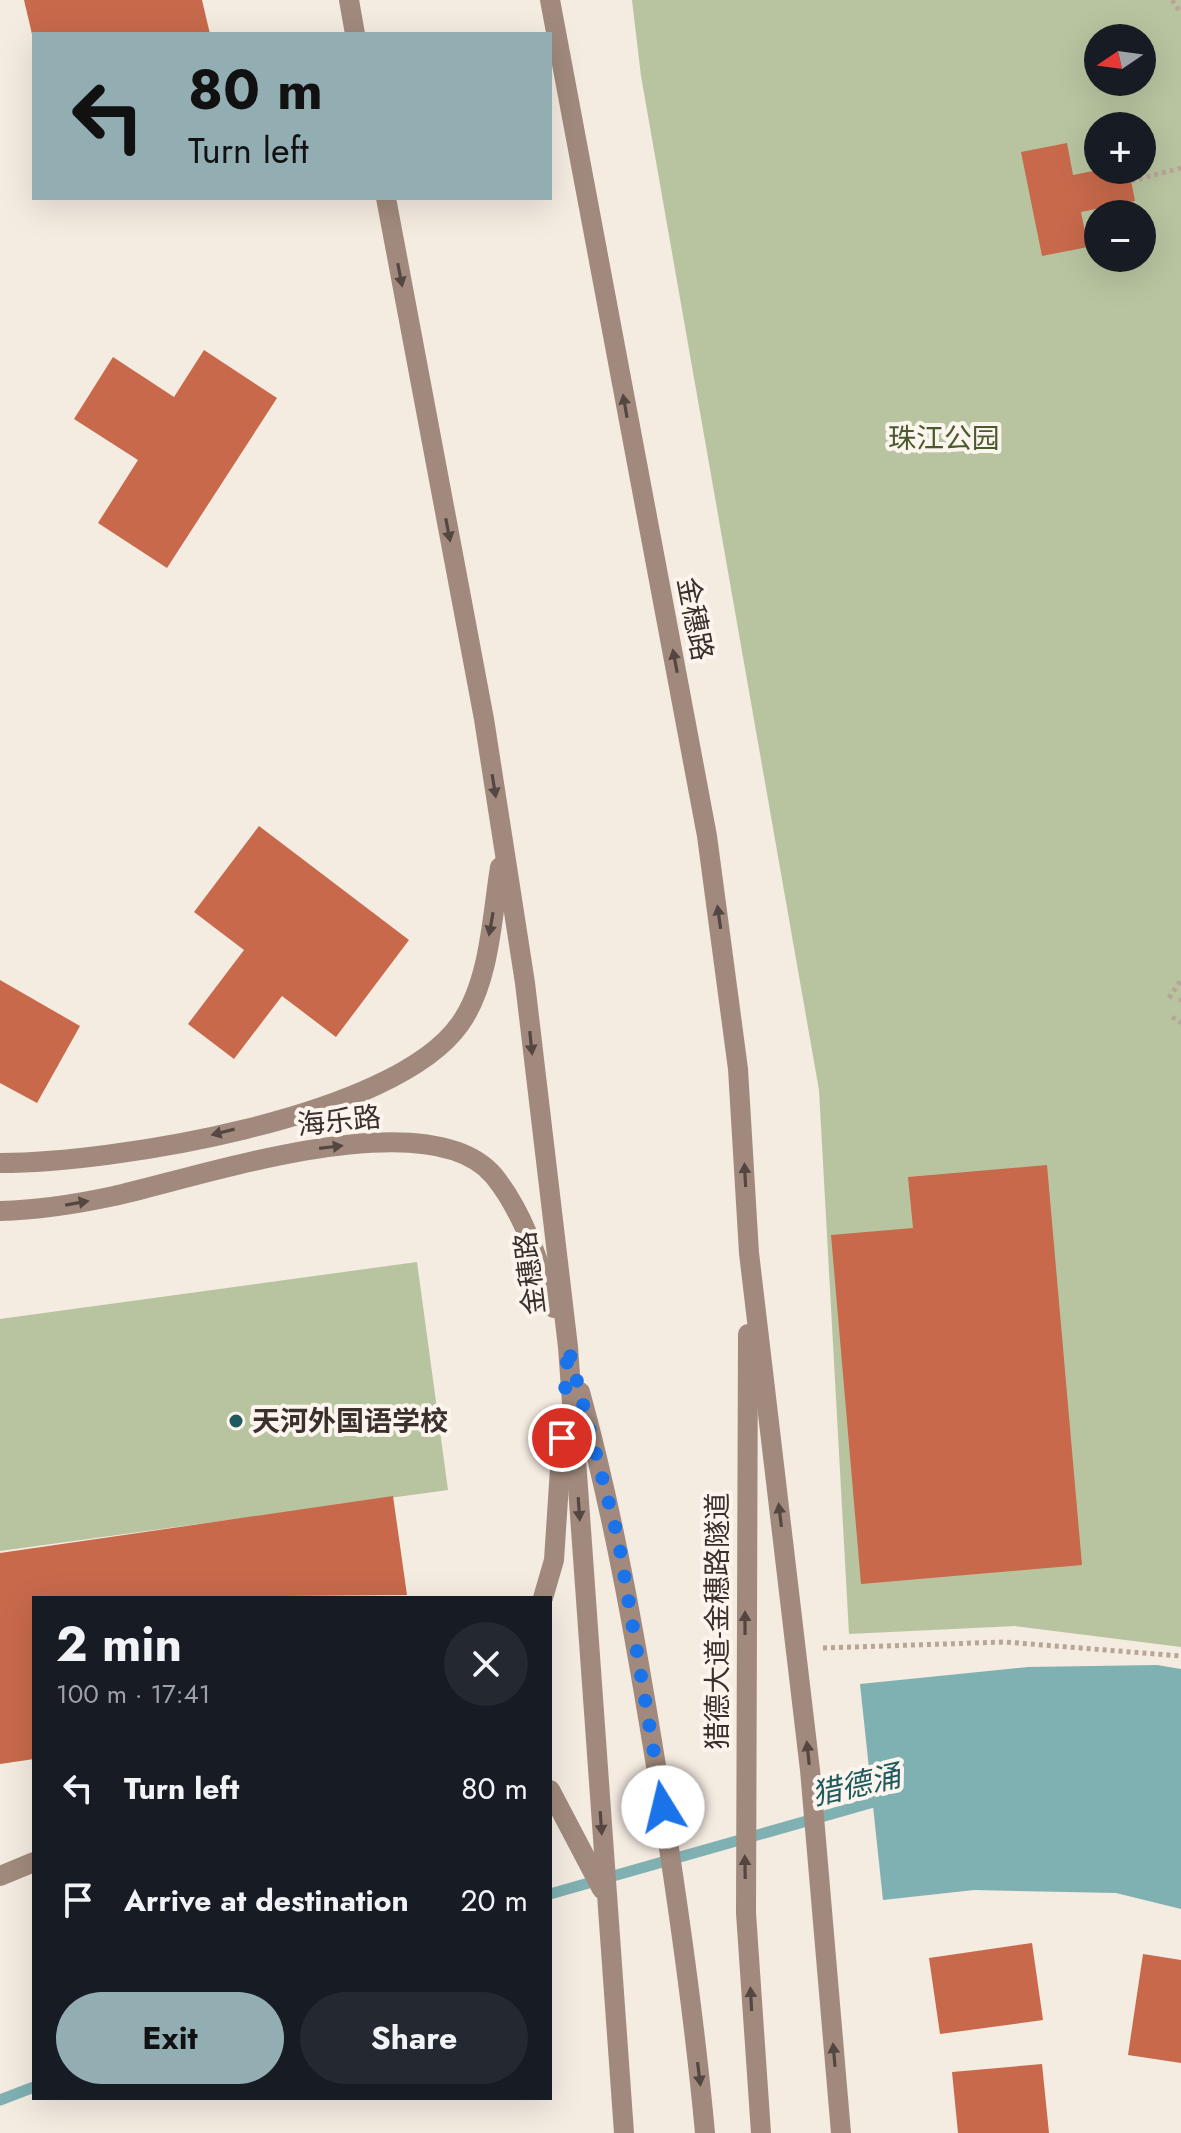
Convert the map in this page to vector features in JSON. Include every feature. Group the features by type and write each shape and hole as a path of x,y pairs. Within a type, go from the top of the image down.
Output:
{"main road":[{"path":"349,0 355,32"},
{"name":"金穗路","path":"550,0 707,836 738,1069 749,1253"},
{"name":"金穗路","path":"386,200 484,719 525,983 568,1347"},
{"name":"海乐路","path":"0,1163 138,1149 202,1137 293,1115 398,1077 439,1049 461,1022 477,986 504,847"},
{"name":"海乐路","path":"0,1211 51,1208 114,1196 303,1151 427,1142 465,1154 493,1174 516,1211 536,1253 568,1347"},
{"path":"749,1253 800,1675 841,2133"},
{"name":"猎德大道-金穗路隧道","path":"749,1253 744,1701 747,1945 761,2133"},
{"path":"544,1596 554,1560 568,1347"},
{"path":"568,1347 618,1538 686,1969 705,2133"},
{"path":"568,1347 624,2133"},
{"path":"552,1794 607,1900"},
{"path":"0,1876 32,1863"}],"path":[{"path":"1172,0 1181,13"},
{"path":"1156,174 1181,168"},
{"path":"1169,998 1181,980"},
{"path":"1172,1017 1181,1023"},
{"path":"796,1647 890,1648 1005,1642 1181,1656"}],"green space":[{"name":"珠江公园","path":"632,0 1181,0 1181,1647 1015,1626 849,1634 819,1090 641,76"},
{"path":"417,1262 448,1490 0,1551 0,1319"}],"water":[{"path":"1157,1665 1181,1669 1181,1909 1116,1893 974,1890 883,1900 860,1684 1028,1667"}],"building":[{"path":"24,0 202,0 210,32 32,32"},
{"path":"1067,143 1073,175 1084,173 1084,184 1132,184 1135,200 1084,200 1084,211 1081,212 1084,248 1042,256 1021,152"},
{"path":"204,350 277,398 167,568 98,523 138,460 74,419 113,357 174,397"},
{"path":"259,826 409,940 336,1037 282,996 234,1059 188,1024 244,950 194,912"},
{"path":"0,980 80,1026 37,1103 0,1083"},
{"path":"1047,1165 1082,1565 861,1584 831,1235 913,1228 908,1177"},
{"path":"393,1496 407,1595 32,1596 32,1759 0,1764 0,1553"},
{"path":"1032,1943 1043,2020 940,2034 929,1958"},
{"path":"1143,1954 1181,1960 1181,2063 1128,2055"},
{"path":"1042,2064 1049,2133 958,2133 952,2072"}],"waterway":[{"name":"猎德涌","path":"552,1893 884,1799"},
{"name":"猎德涌","path":"0,2100 32,2088"}],"place":[{"name":"天河外国语学校","path":"236,1421"}],"route":[{"path":"562,1438 568,1347 618,1538 663,1807"}]}
